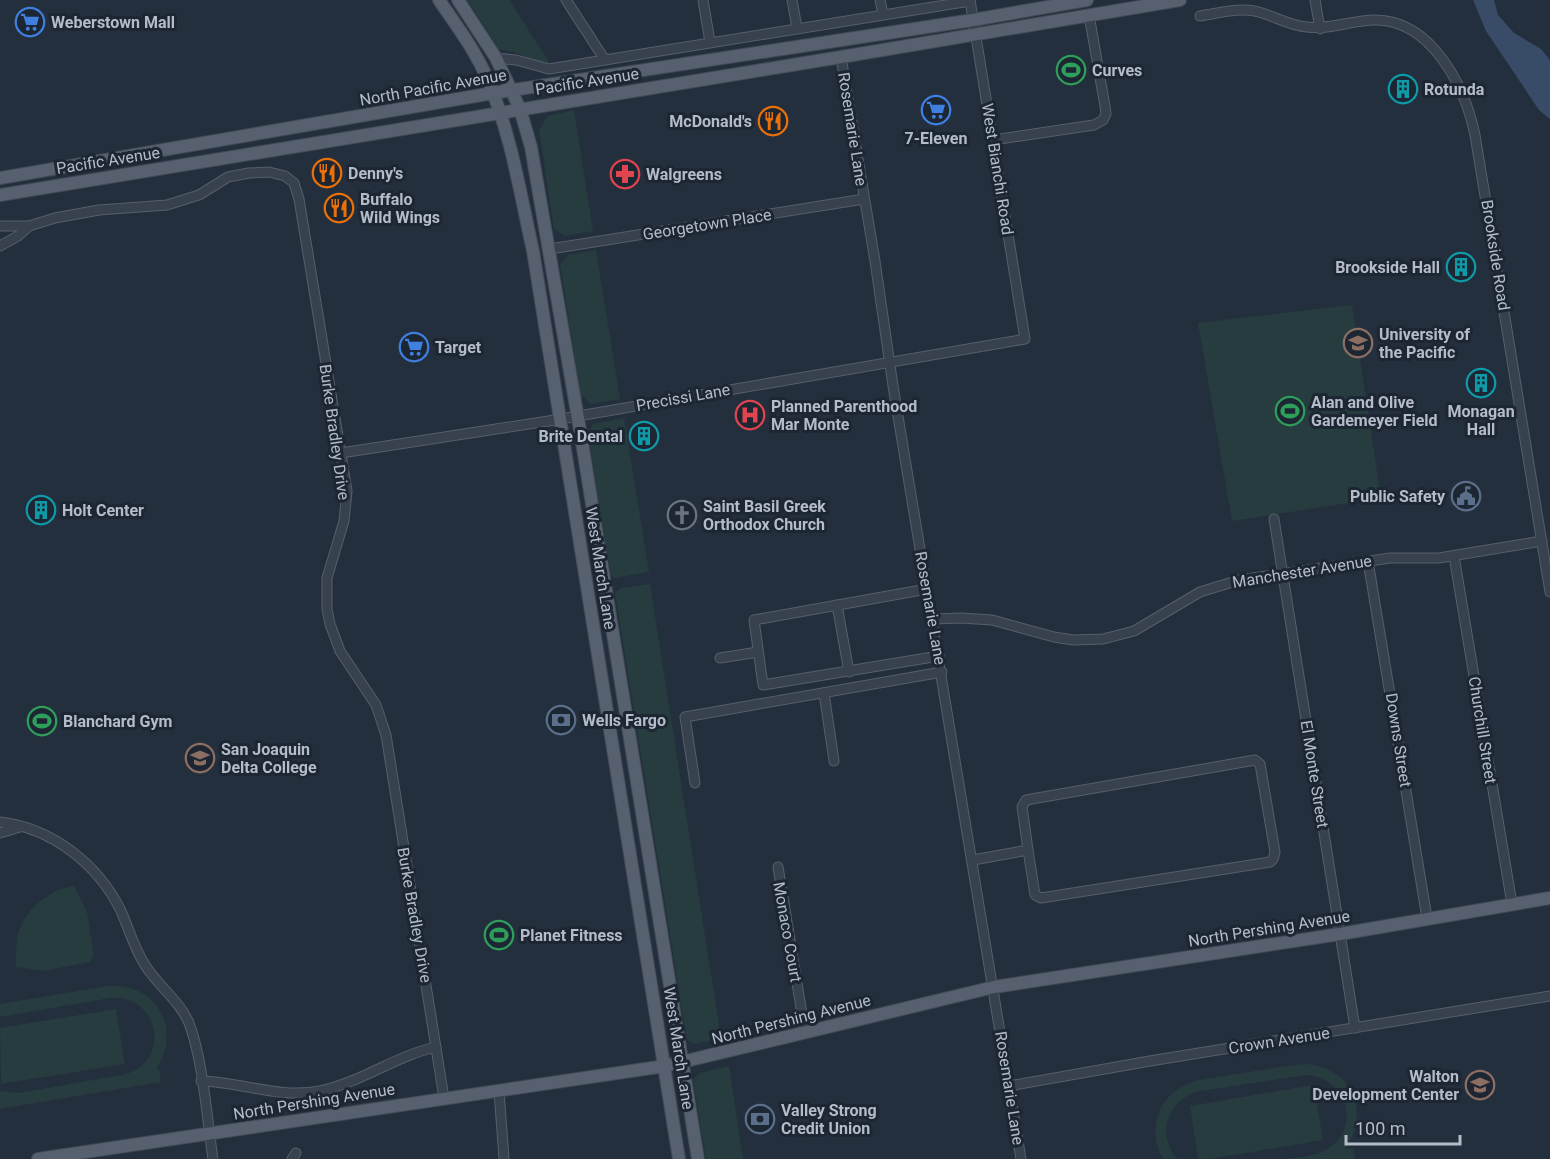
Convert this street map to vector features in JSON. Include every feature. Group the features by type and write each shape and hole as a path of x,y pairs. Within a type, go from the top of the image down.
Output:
{"main road":[{"name":"West March Lane","path":"439,0 478,59 501,112 533,251 679,1159"},
{"name":"West March Lane","path":"458,0 496,58 512,90 531,147 578,416 698,1159"},
{"name":"North Pacific Avenue","path":"0,178 493,93 974,20 1087,0"},
{"path":"1089,15 1117,7 1126,0"},
{"name":"Pacific Avenue","path":"0,195 1180,0"},
{"path":"841,57 845,49 875,35"},
{"path":"49,187 56,180 110,170 123,156"},
{"name":"North Pershing Avenue","path":"38,1159 665,1066 994,987 1340,934 1550,898"}],"street":[{"path":"566,0 605,60"},
{"path":"703,0 710,42"},
{"path":"792,0 797,28"},
{"path":"880,0 883,14"},
{"name":"Pacific Avenue","path":"496,58 516,60 549,69 970,0"},
{"name":"West Bianchi Road","path":"970,0 1025,339"},
{"path":"1314,0 1320,29"},
{"name":"Brookside Road","path":"1200,16 1233,10 1253,11 1298,26 1320,29 1374,20 1391,22 1417,32 1431,45 1449,70 1465,99 1474,127 1550,592"},
{"path":"993,141 1094,125 1104,120 1106,114 1089,15"},
{"name":"Rosemarie Lane","path":"841,57 1021,1159"},
{"name":"Burke Bradley Drive","path":"0,226 29,226 55,218 99,210 154,207 183,201 238,175 269,172 282,174 294,183 299,199 347,491 340,535 327,578 327,609 340,651 376,705 386,735 444,1098"},
{"name":"Georgetown Place","path":"550,249 864,199"},
{"name":"Burke Bradley Drive","path":"0,246 18,236 29,226"},
{"name":"Precissi Lane","path":"340,453 561,419 1025,339"},
{"name":"El Monte Street","path":"1274,519 1355,1028"},
{"name":"Manchester Avenue","path":"933,619 992,620 1063,638 1103,639 1134,631 1200,592 1222,584 1283,572 1400,557 1427,560 1542,541"},
{"name":"Churchill Street","path":"1454,556 1512,904"},
{"name":"Downs Street","path":"1368,561 1428,918"},
{"path":"927,590 753,620 763,686 939,656"},
{"path":"837,605 849,672"},
{"path":"720,658 758,652"},
{"path":"695,783 685,717 942,672"},
{"path":"824,693 834,761"},
{"path":"1255,760 1260,764 1275,852 1274,859 1270,862 1041,898 1035,895 1028,850 1022,807 1026,800 1255,760"},
{"path":"0,822 47,836 68,848 88,864 103,881 121,912 135,948 146,967 168,992 189,1025 201,1081 213,1159"},
{"path":"0,833 20,827"},
{"path":"973,860 1028,850"},
{"name":"Monaco Court","path":"777,867 806,1032"},
{"name":"Crown Avenue","path":"1009,1086 1550,996"},
{"path":"201,1081 229,1083 264,1092 288,1094 318,1091 361,1077 408,1054 436,1047"},
{"path":"499,1090 504,1159"}],"green space":[{"path":"467,0 509,0 549,65 499,49"},
{"path":"574,110 593,231 565,236 554,229 539,130 548,116"},
{"path":"596,250 620,399 591,404 581,397 560,264 568,255"},
{"name":"Alan and Olive Gardemeyer Field","path":"1352,305 1381,498 1232,521 1198,323"},
{"path":"624,418 649,572 615,578 611,575 588,435 593,424"},
{"path":"650,584 721,1038 695,1044 687,1040 615,593 621,588"},
{"path":"74,886 87,912 94,955 90,962 43,971 16,967 17,938 24,919 46,897"},
{"path":"108,986 125,987 140,992 160,1011 167,1039 164,1054 156,1069 159,1069 161,1082 0,1109 0,1091 18,1093 122,1075 138,1068 148,1058 154,1045 154,1031 149,1018 140,1007 127,1000 110,998 0,1017 0,1004"},
{"path":"116,1009 125,1064 1,1084 0,1028"},
{"path":"1307,1064 1336,1074 1353,1094 1357,1107 1356,1121 1353,1135 1345,1149 1353,1148 1355,1159 1286,1159 1309,1156 1326,1150 1340,1137 1346,1126 1347,1114 1339,1093 1331,1084 1307,1075 1200,1091 1189,1095 1173,1109 1167,1129 1167,1139 1177,1159 1163,1159 1158,1149 1156,1128 1162,1107 1175,1091 1201,1080"},
{"path":"729,1066 743,1159 706,1159 693,1080 699,1073"},
{"path":"1314,1085 1323,1140 1210,1159 1198,1159 1190,1106"}],"water":[{"path":"1473,0 1494,0 1498,15 1514,33 1541,49 1550,60 1550,119 1539,110 1486,31"}],"place":[{"name":"Weberstown Mall","path":"30,22"},
{"name":"Curves","path":"1071,70"},
{"name":"Rotunda","path":"1403,89"},
{"name":"7-Eleven","path":"936,110"},
{"name":"McDonald's","path":"773,121"},
{"name":"Denny's","path":"327,173"},
{"name":"Walgreens","path":"625,174"},
{"name":"Buffalo Wild Wings","path":"339,208"},
{"name":"Brookside Hall","path":"1461,267"},
{"name":"University of the Pacific","path":"1358,343"},
{"name":"Target","path":"414,347"},
{"name":"Monagan Hall","path":"1481,383"},
{"name":"Alan and Olive Gardemeyer Field","path":"1290,411"},
{"name":"Planned Parenthood Mar Monte","path":"750,415"},
{"name":"Brite Dental","path":"644,436"},
{"name":"Public Safety","path":"1466,496"},
{"name":"Holt Center","path":"41,510"},
{"name":"Saint Basil Greek Orthodox Church","path":"682,515"},
{"name":"Wells Fargo","path":"561,720"},
{"name":"Blanchard Gym","path":"42,721"},
{"name":"San Joaquin Delta College","path":"200,758"},
{"name":"Planet Fitness","path":"499,935"},
{"name":"Walton Development Center","path":"1480,1085"},
{"name":"Valley Strong Credit Union","path":"760,1119"}]}
